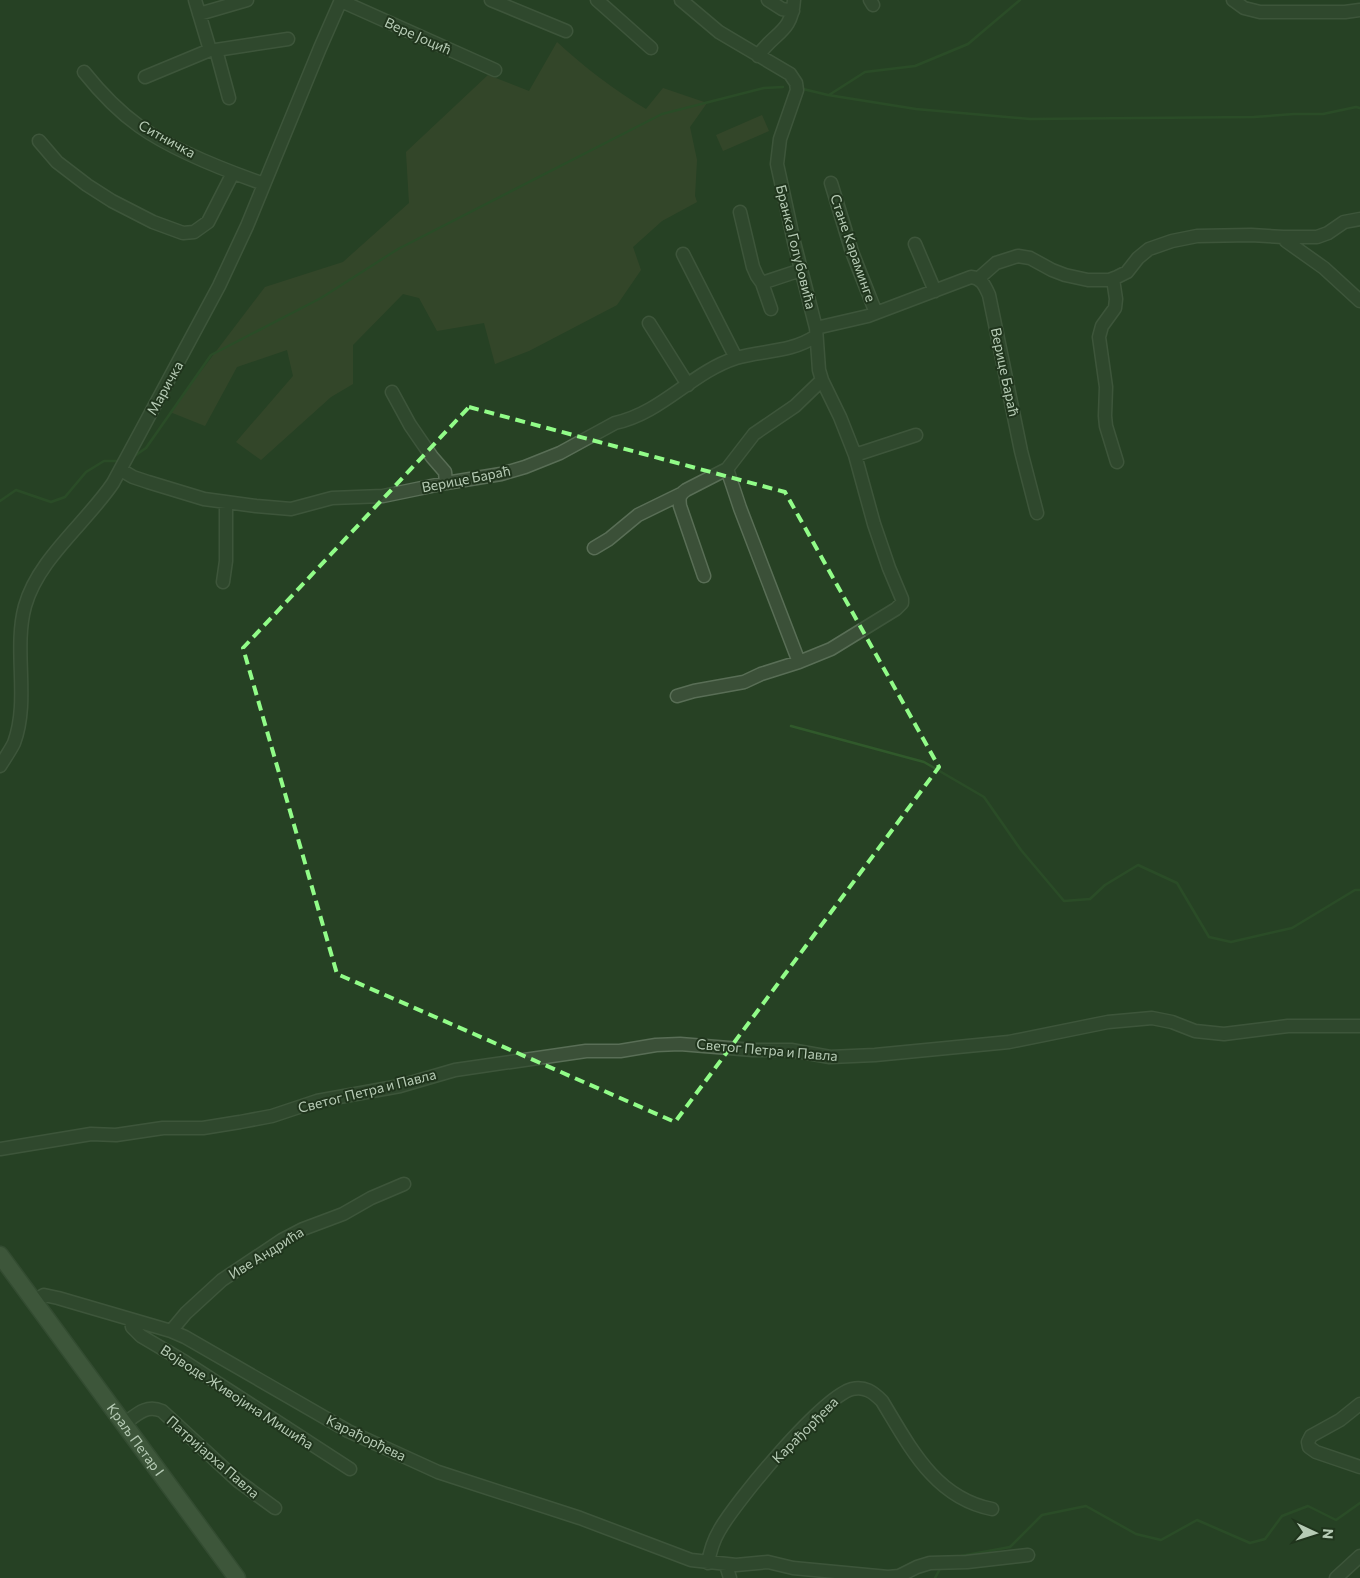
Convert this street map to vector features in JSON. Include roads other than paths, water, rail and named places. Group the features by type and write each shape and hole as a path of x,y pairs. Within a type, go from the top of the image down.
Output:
{"main road":[{"name":"Краљ Петар I","path":"0,1255 237,1578"}],"street":[{"path":"195,0 229,98"},
{"path":"199,14 247,0"},
{"name":"Вере Јоцић","path":"341,0 495,70"},
{"name":"Маричка","path":"0,766 14,742 19,722 21,634 25,605 31,590 48,561 98,504 122,467 207,311 247,226 341,0"},
{"path":"491,0 566,32"},
{"path":"597,0 651,48"},
{"name":"Бранка Голубовића","path":"680,0 719,32 790,74 796,83 796,98 780,139 777,164 816,332 822,380 845,428 874,524 889,568 901,594 902,601 896,608 831,649 800,662"},
{"path":"758,56 790,22 793,5 782,9 768,0"},
{"path":"1233,0 1244,8 1260,12 1345,12 1360,10"},
{"path":"1357,0 1360,16"},
{"path":"145,78 213,50 288,39"},
{"name":"Ситничка","path":"84,72 103,95 139,126 174,146 233,173 264,184"},
{"path":"39,141 57,162 112,202 146,219 183,233 194,232 208,222 233,173"},
{"name":"Стане Караминге","path":"831,183 852,252 876,312"},
{"path":"740,212 754,267 771,309"},
{"path":"979,278 996,263 1018,256 1030,258 1052,270 1072,277 1088,280 1113,279 1127,272 1138,258 1149,249 1172,241 1197,236 1322,236 1344,222 1360,219"},
{"path":"1283,237 1286,242 1324,268 1360,301"},
{"path":"915,244 935,291"},
{"path":"683,254 736,358"},
{"path":"762,283 801,270"},
{"name":"Верице Бараћ","path":"122,467 133,477 187,495 226,503 291,509 332,498 383,496 501,474 549,458 615,423 654,408 708,372 736,358 799,346 816,332 855,320 971,277 979,278 989,295 1021,451 1037,513"},
{"path":"1113,279 1116,299 1115,308 1102,326 1099,338 1106,388 1106,426 1117,462"},
{"path":"649,323 688,385"},
{"path":"594,548 609,539 638,515 727,469 754,434 796,406 822,380"},
{"path":"392,392 410,425 445,472 446,483"},
{"path":"855,456 916,435"},
{"path":"677,696 751,680 761,674 800,662 740,508 727,469"},
{"path":"681,494 679,498 680,506 704,576"},
{"path":"223,582 226,561 226,503"},
{"name":"Светог Петра и Павла","path":"0,1150 91,1134 116,1135 163,1128 203,1128 240,1122 272,1116 318,1101 400,1086 455,1070 586,1051 620,1051 656,1045 680,1044 752,1050 791,1050 830,1057 875,1055 992,1044 1108,1022 1152,1018 1172,1022 1195,1030 1224,1034 1288,1026 1360,1026"},
{"name":"Иве Андрића","path":"170,1331 186,1313 222,1280 282,1240 303,1229 343,1214 371,1198 404,1184"},
{"name":"Карађорђева","path":"34,1300 39,1297 49,1296 170,1331 198,1344 348,1432 396,1454 438,1472 580,1518 691,1560 726,1565 768,1562 793,1568 888,1577 899,1576 916,1567 930,1563 983,1561 1028,1555"},
{"name":"Војводе Живојина Мишића","path":"131,1320 132,1327 141,1336 185,1362 350,1469"},
{"name":"Карађорђева","path":"708,1563 710,1552 718,1533 746,1493 779,1454 816,1416 839,1396 852,1389 869,1390 882,1401 912,1450 943,1487 967,1502 992,1509"},
{"path":"1360,1404 1340,1420 1311,1436 1308,1440 1311,1450 1360,1467"},
{"name":"Патријарха Павла","path":"124,1424 146,1409 162,1411 238,1481 275,1508"},
{"path":"1336,1578 1360,1556"},
{"path":"726,1565 732,1578"},
{"path":"732,1578 741,1565"}],"waterway":[{"path":"829,95 865,72 915,66 968,44 1020,0"},
{"path":"133,457 146,448 211,355 321,298 398,249 662,114 764,88 783,87"},
{"path":"803,89 828,95 916,109 1030,119 1254,117 1323,114 1356,107 1360,108"},
{"path":"0,501 16,490 51,502 65,497 86,472 104,461 120,461"},
{"path":"791,726 924,762 984,797 1021,850 1064,901 1090,899 1105,885 1138,865 1177,883 1209,937 1231,942 1292,928 1355,890 1360,890"},
{"path":"961,1556 1010,1547 1042,1515 1086,1506 1136,1534 1161,1540 1197,1520 1250,1543 1265,1539 1282,1516 1308,1506 1336,1520 1360,1503"},
{"path":"935,1578 941,1567"}]}
